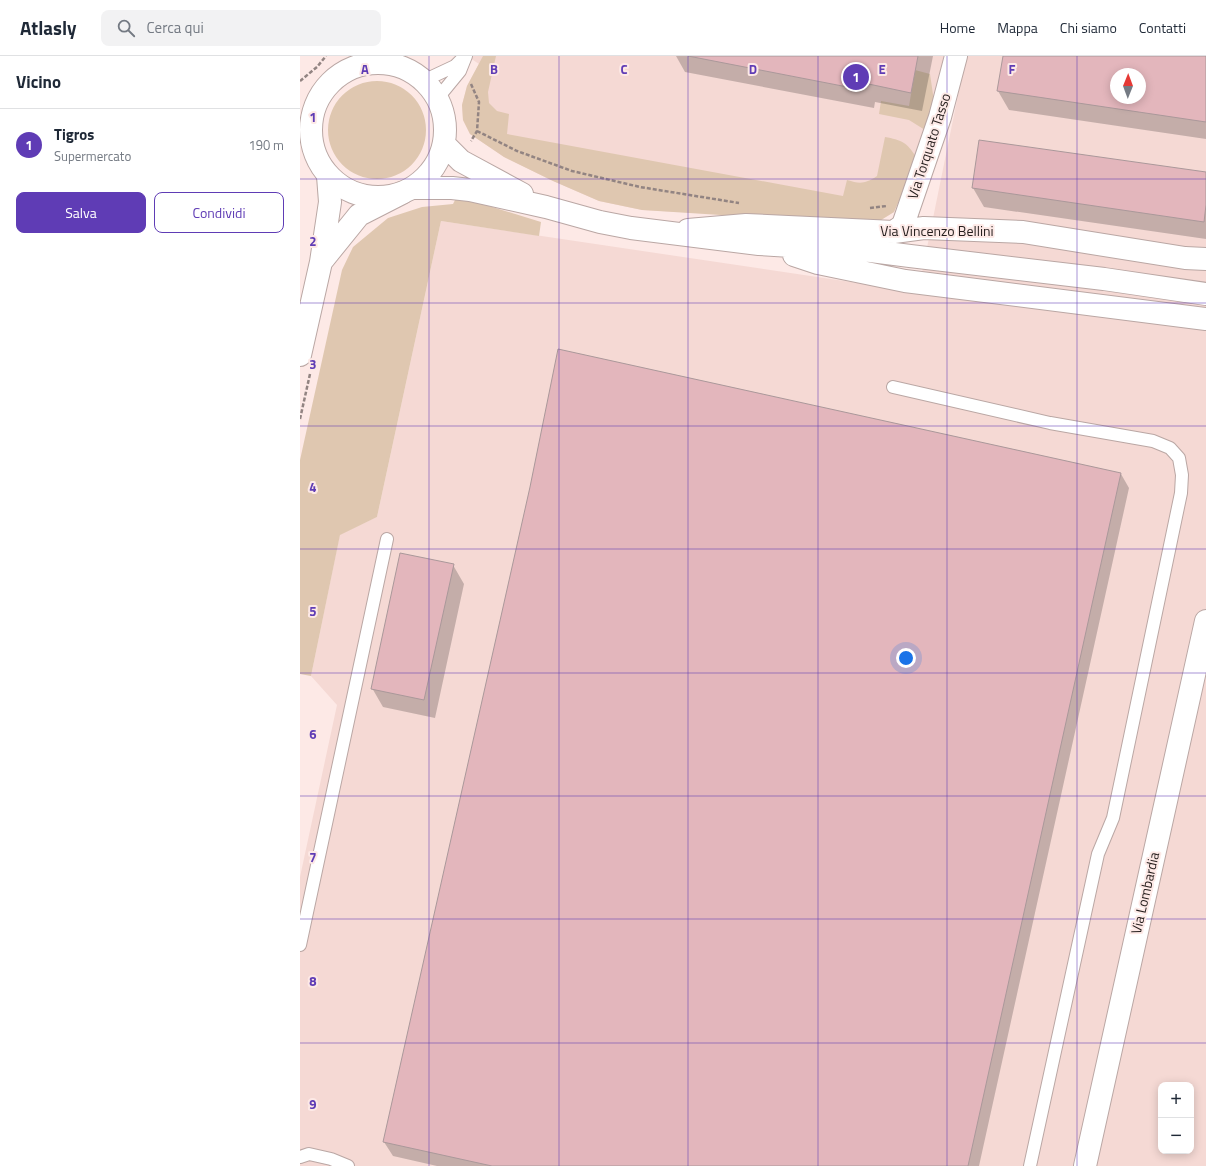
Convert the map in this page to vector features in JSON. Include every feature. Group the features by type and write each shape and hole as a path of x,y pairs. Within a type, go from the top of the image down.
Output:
{"street":[{"path":"346,56 330,83 308,106 311,120 311,138 308,152 328,176 344,188 363,196 383,197 407,190"},
{"name":"Via Torquato Tasso","path":"894,232 903,225 940,117 948,66 956,56"},
{"path":"321,262 359,215 407,190 427,176 437,161 444,144 444,121 438,99 423,81 401,62 365,64 346,71 330,83"},
{"name":"Via Vincenzo Bellini","path":"444,144 461,161 546,207"},
{"path":"305,364 330,202 328,176"},
{"name":"Via Vincenzo Bellini","path":"407,190 452,188 470,190 546,207 600,222 666,233 759,244 902,255 1104,279 1206,294"},
{"name":"Via Vincenzo Bellini","path":"666,233 746,225 894,232 924,228 1023,232 1185,258 1206,259"},
{"name":"Via Vincenzo Bellini","path":"759,244 818,263 905,281 1206,319"},
{"name":"Via Lombardia","path":"1085,1166 1206,621"}],"lane":[{"path":"438,99 460,71 465,56"},
{"path":"423,81 455,66 465,56"},
{"path":"893,387 1056,424 1153,441 1170,448 1179,458 1181,469 1181,493 1113,818 1098,854 1030,1166"},
{"path":"300,944 387,539"},
{"path":"303,1155 331,1158 348,1166"}],"path":[{"path":"300,81 317,67 326,56"},
{"path":"460,71 471,84 479,102 477,131 461,161"},
{"path":"477,131 517,151 572,171 640,187 746,204"},
{"path":"866,209 910,204"},
{"path":"300,419 305,364"}],"shaded area":[{"path":"467,56 944,56 934,101 916,157 894,212 881,220 752,216 642,210 599,201 504,157 470,134 463,120 462,105 467,86 479,64"},
{"path":"483,56 496,56 488,92 489,103 497,111 509,114 507,134 843,196 847,180 862,182 869,181 877,176 885,137 903,142 910,148 916,157 894,212 881,220 850,223 642,210 599,201 504,157 470,134 463,120 462,105 467,86"},
{"path":"966,56 1206,56 1206,1166 300,1166 300,877 337,705 311,676 340,534 377,517 441,221 918,292"},
{"path":"915,70 930,74 934,101 925,130 909,120 879,114 881,101 909,106"},
{"path":"377,81 396,85 412,95 422,111 426,130 422,149 412,165 396,175 377,179 358,175 342,165 332,149 328,130 332,111 342,95 358,85"},
{"path":"457,196 541,222 539,236 441,221 377,517 340,535 311,676 300,674 300,460 342,270 353,247 388,218 422,207 453,204"}],"building":[{"path":"688,56 918,56 911,93 864,83 863,90"},
{"path":"1003,56 1206,56 1206,122 997,91"},
{"path":"979,140 1206,172 1206,205 1204,222 972,188"},
{"path":"558,349 1121,473 968,1166 492,1166 383,1142 530,487"},
{"path":"400,553 454,564 424,700 371,689"}],"place":[{"name":"Tigros","path":"856,77"}]}
